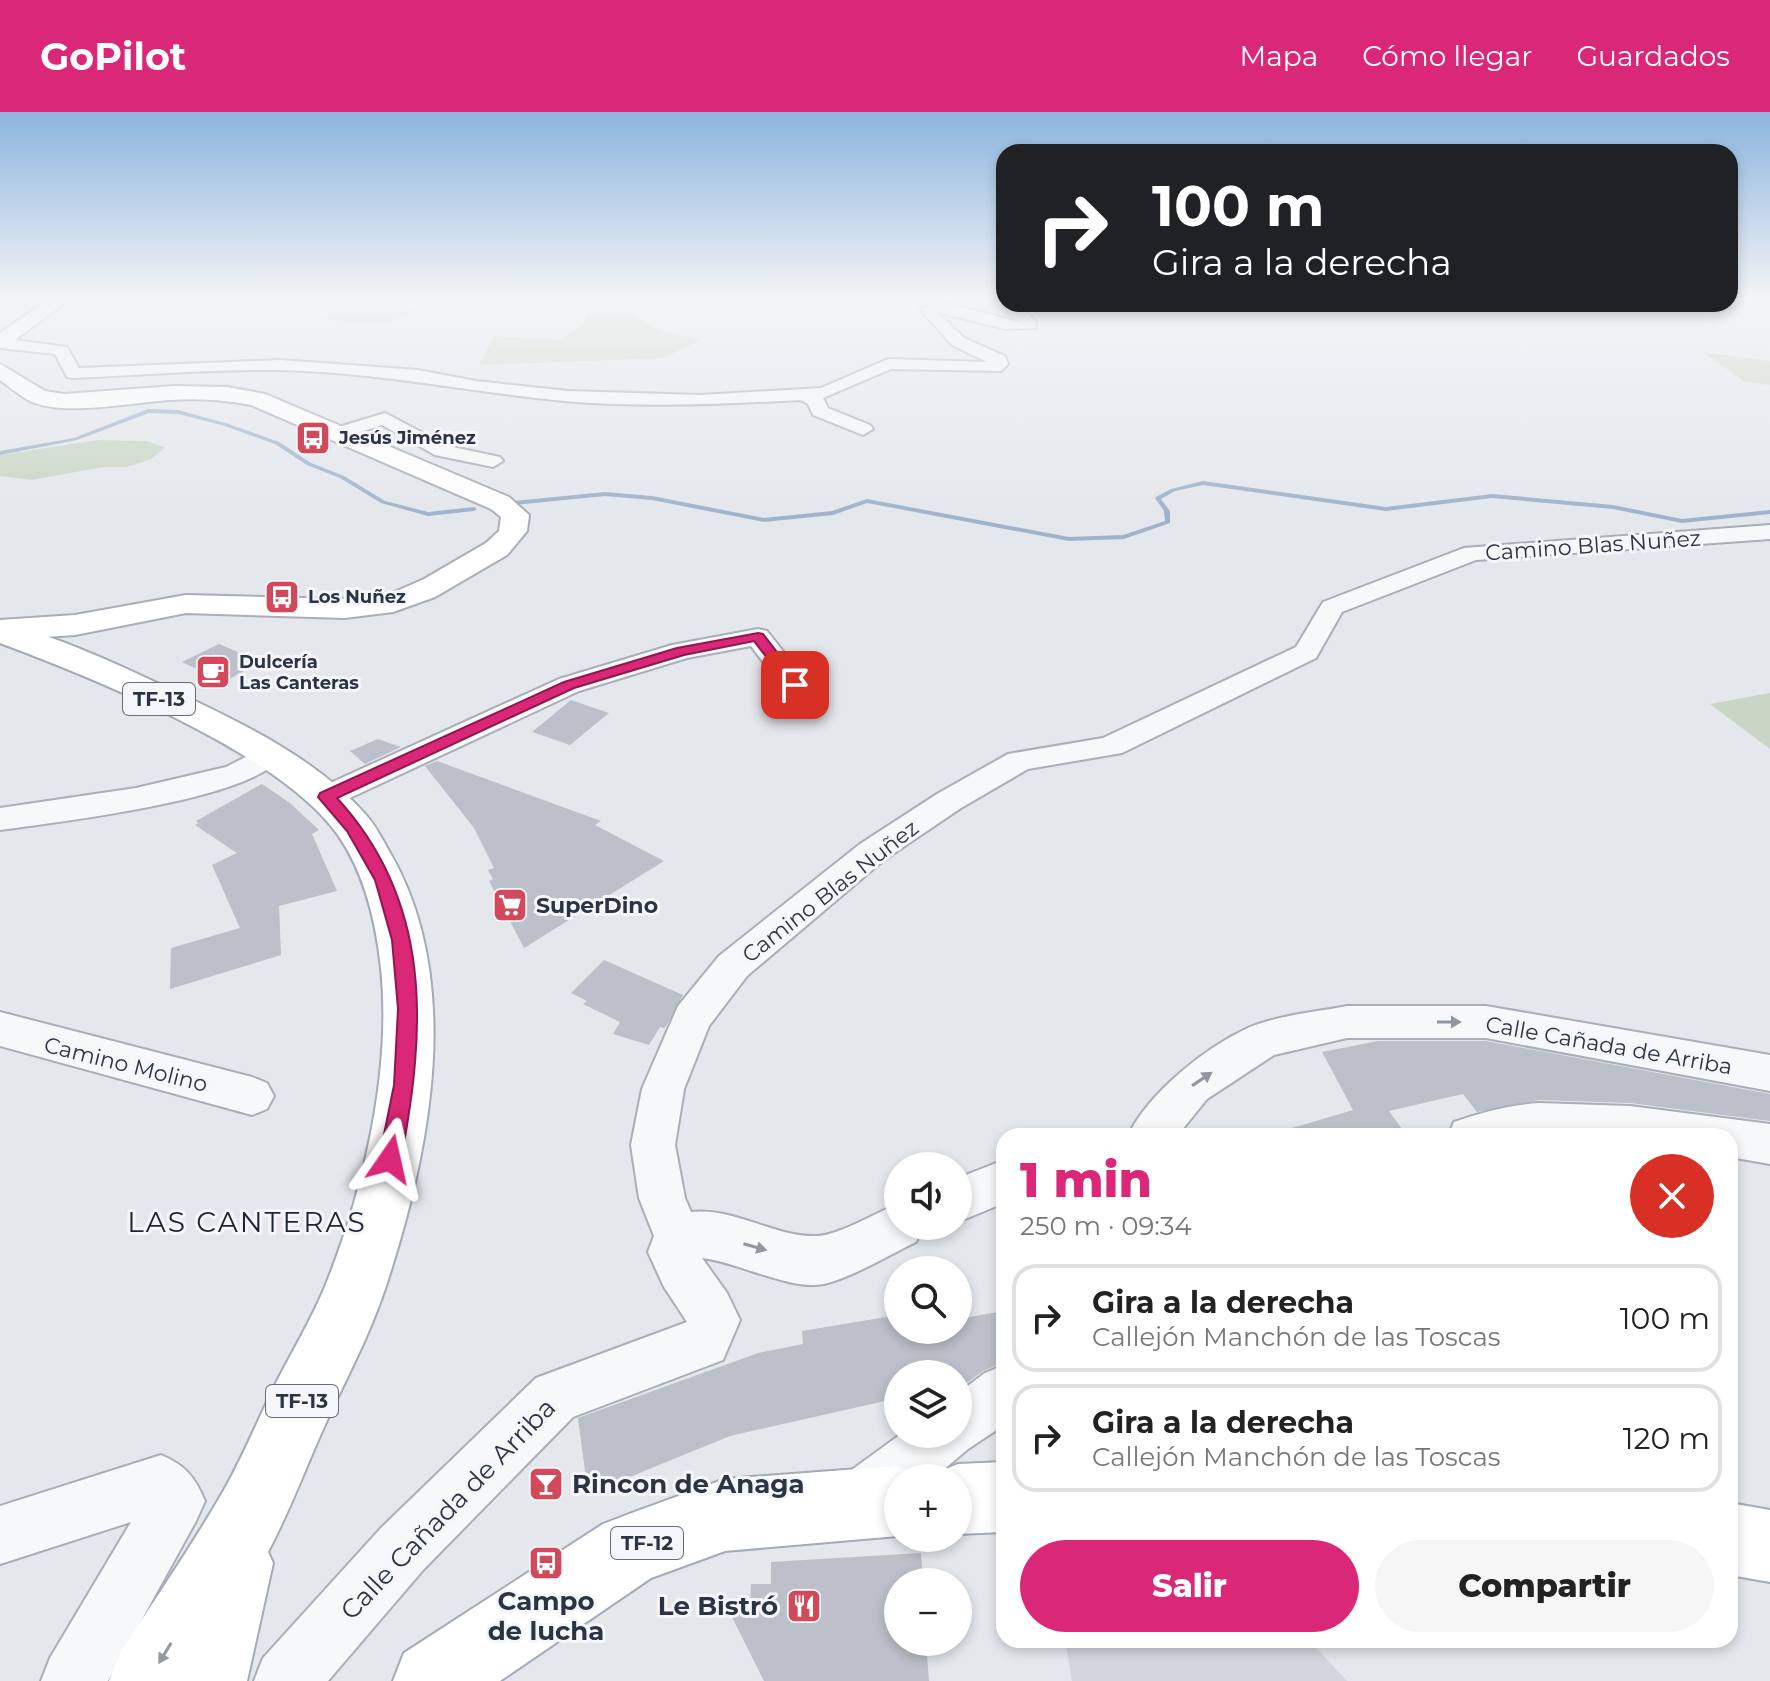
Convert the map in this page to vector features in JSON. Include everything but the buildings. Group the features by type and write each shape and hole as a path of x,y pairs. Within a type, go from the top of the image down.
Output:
{"main road":[{"path":"0,370 32,393 50,399 80,401 175,393 242,396 267,403 500,503 515,515 514,529 487,555 419,593 391,603 354,607 205,603 165,607 73,644 0,631"},
{"name":"TF-13","path":"0,631 73,644 137,688 267,756 326,797 354,828 384,880 401,940 408,1009 405,1085 385,1184 355,1287 249,1514 148,1681"},
{"path":"972,1498 996,1497"},
{"name":"TF-12","path":"432,1681 629,1550 725,1515 876,1502"},
{"name":"TF-13","path":"208,1681 249,1514"},
{"path":"1738,1540 1770,1546"}],"street":[{"path":"71,369 73,373 130,392 132,397"},
{"path":"73,373 171,369"},
{"path":"338,369 418,375 476,386 568,396 700,400 808,396 835,389 877,369"},
{"path":"808,396 816,401 820,411 863,429"},
{"path":"336,434 385,419 442,451 493,461"},
{"name":"Camino Blas Nuñez","path":"678,1236 662,1198 653,1145 663,1089 692,1018 733,966 872,852 949,801 1019,761 1111,746 1306,652 1332,607 1472,553 1770,532"},
{"path":"326,797 569,685 682,651 758,637 795,685"},
{"path":"0,819 136,799 237,774 267,756"},
{"name":"Calle Cañada de Arriba","path":"1157,1128 1192,1086 1263,1040 1347,1022 1486,1022 1770,1073"},
{"name":"Camino Molino","path":"0,1029 252,1096"},
{"path":"1496,1128 1539,1122 1650,1128"},
{"path":"1738,1138 1770,1144"},
{"path":"972,1194 996,1184"},
{"path":"678,1236 698,1234 721,1237 796,1259 823,1260 884,1233"},
{"name":"Calle Cañada de Arriba","path":"286,1681 402,1549 533,1415 555,1397 705,1342 714,1320 707,1304 680,1271 672,1252 678,1236"},
{"path":"972,1416 996,1398"},
{"path":"876,1502 932,1448"},
{"path":"0,1535 161,1484 176,1501 73,1681"}],"shaded area":[{"path":"1066,1648 1316,1648 1347,1681 1072,1681"}],"green space":[{"path":"1727,369 1770,369 1770,385 1745,382"},
{"path":"98,440 147,441 165,448 151,459 127,467 103,467 32,480 0,476 0,455"},
{"path":"1770,693 1770,749 1710,704"}],"waterway":[{"path":"0,453 75,439 148,411 178,412 277,443 309,464 342,477 383,502 428,514 474,509"},
{"path":"514,503 605,494 652,498 764,520 833,513 867,501 1069,539 1124,537 1168,522 1167,511 1158,498 1173,490 1203,483 1386,509 1492,496 1613,507 1682,521 1770,512"}],"place":[{"name":"Jesús Jiménez","path":"313,438"},
{"name":"Los Nuñez","path":"282,597"},
{"name":"Dulcería Las Canteras","path":"213,672"},
{"name":"SuperDino","path":"510,905"},
{"name":"Rincon de Anaga","path":"546,1484"},
{"name":"Campo de lucha","path":"546,1563"},
{"name":"Le Bistró","path":"804,1606"}],"district":[{"name":"LAS CANTERAS","path":"247,1222"}],"route":[{"path":"390,1159 405,1085 408,1009 401,940 384,880 354,828 326,797 569,685 682,651 758,637 795,685"}]}
